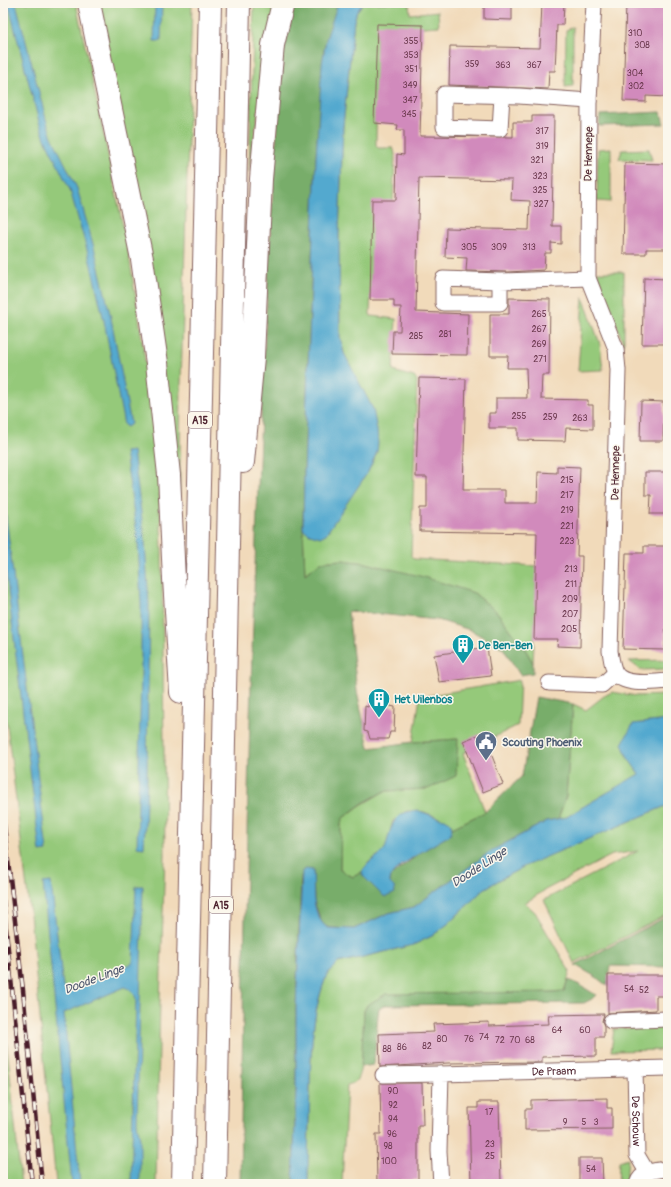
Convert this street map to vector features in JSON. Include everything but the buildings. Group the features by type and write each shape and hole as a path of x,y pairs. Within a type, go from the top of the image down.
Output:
{"highway":[{"name":"A15","path":"89,3 142,259 157,362 170,488 190,838"},
{"name":"A15","path":"183,1184 210,3"},
{"name":"A15","path":"215,1184 239,3"},
{"name":"A15","path":"226,626 253,357 261,179 273,45 283,3"}],"street":[{"name":"De Hennepe","path":"594,3 589,101 588,278 616,349 618,370 610,651 615,673"},
{"path":"502,96 589,101"},
{"path":"500,281 588,278"},
{"path":"549,683 602,685 615,673 624,680 638,682 668,681"},
{"path":"611,1021 668,1020"},
{"name":"De Schouw","path":"635,1068 637,1155 647,1172"},
{"name":"De Praam","path":"383,1075 668,1068"},
{"path":"441,1074 439,1151 441,1184"},
{"path":"637,1184 638,1180 647,1172 668,1169"}],"green space":[{"path":"3,3 76,3 128,250 149,390 158,468 162,548 165,856 156,1184 56,1184 30,914 3,693"},
{"path":"93,3 192,3 181,383 179,535"},
{"path":"254,3 277,3 268,45 249,172"},
{"path":"295,3 338,3 324,50 316,156 304,473 303,527 305,574 321,562 342,560 366,563 424,577 474,593 497,612 525,649 533,663 533,673 520,675 503,648 470,630 438,620 348,611 357,691 369,748 413,742 458,739 456,776 428,789 385,791 363,803 343,818 341,823 340,870 353,877 362,872 363,876 382,895 390,883 391,876 421,852 449,835 452,828 485,812 522,776 536,697 573,704 566,796 558,819 547,821 491,851 414,907 389,913 354,929 325,927 321,921 314,901 313,871 301,876 296,1008 296,1091 293,1184 240,1184 248,777 263,370 279,98 283,54"},
{"path":"363,3 409,3 410,14 438,11 439,26 377,30 376,146 378,148 393,148 395,155 393,201 374,206 370,314 371,316 396,319 393,371 414,377 417,380 411,556 414,559 538,566 533,663 525,649 497,612 474,593 366,563 342,560 321,562 305,574 303,529 310,534 368,472 377,452 340,337 339,235 343,126 354,21 357,11"},
{"path":"573,27 573,86 565,87 566,30"},
{"path":"661,112 664,124 599,126 600,115"},
{"path":"611,148 611,202 597,201 598,149"},
{"path":"649,149 652,160 619,159 622,150"},
{"path":"597,272 624,272 624,345"},
{"path":"583,297 600,344 603,370 578,371"},
{"path":"668,660 668,669 641,670 629,661"},
{"path":"520,680 518,725 463,753 485,812 452,828 450,822 424,812 407,811 393,821 386,848 369,862 362,872 353,877 340,870 341,823 343,818 361,805 385,791 428,789 458,739 413,742 420,697"},
{"path":"612,692 637,696 668,695 668,720 633,724 628,758 640,774 567,817 558,819 566,796 573,704 586,710 604,696"},
{"path":"668,805 668,846 664,847 668,855 668,914 574,963 544,900 638,851 612,855 545,890 525,903 535,912 570,972 564,991 367,1005 364,1011 362,1057 359,1074 355,1081 347,1085 342,1184 308,1184 310,1073 313,1032 317,1006 326,977 332,969 338,963 413,945 432,936 449,923 484,889 524,866"},
{"path":"668,916 668,967 610,966 607,986 596,977 575,965"},
{"path":"568,980 580,985 596,995 584,1003 385,1005 379,1009 374,1064 361,1067 364,1011 367,1005 386,994 554,992 564,991"},
{"path":"3,1005 21,1184 3,1184"},
{"path":"668,1027 668,1050 611,1051 614,1029"},
{"path":"628,1158 626,1184 618,1184 619,1161"}],"water":[{"path":"8,3 16,3 46,119 52,137 77,188 95,251 111,318 131,424 127,427 124,425 104,321 88,253 70,190 45,139 39,122"},
{"path":"155,3 162,3 161,41 154,41"},
{"path":"338,3 363,3 357,11 354,21 343,126 339,235 340,337 344,353 373,409 378,443 377,452 368,472 326,534 320,537 310,534 303,529 304,473 316,156 322,64 326,39"},
{"path":"133,451 145,542 149,604 147,779 144,848 137,847 141,605 138,543 125,452"},
{"path":"3,492 47,851 40,852 3,549"},
{"name":"Doode Linge","path":"668,720 668,805 525,866 501,879 484,889 449,923 432,936 413,945 338,963 330,971 326,977 317,1006 313,1032 310,1073 308,1184 293,1184 296,1091 296,1008 302,871 306,869 313,870 314,896 318,916 323,924 329,928 354,929 389,913 414,907 491,851 547,821 567,817 639,774 628,758 622,744 633,724"},
{"path":"417,810 450,822 452,828 450,835 418,854 394,872 390,883 394,887 395,893 386,897 382,895 363,876 362,872 367,864 379,855 386,847 391,829 398,817 406,812"},
{"path":"51,882 63,987 68,990 78,988 133,963 136,886 143,886 137,1123 140,1139 140,1184 131,1184 136,999 132,991 125,987 64,1013 80,1184 72,1184 43,883"}],"railway":[{"path":"3,817 23,990 42,1184"},
{"path":"3,900 32,1184"}],"place":[{"name":"De Ben-Ben","path":"463,664"},
{"name":"Het Uilenbos","path":"379,718"},
{"name":"Scouting Phoenix","path":"486,762"}]}
